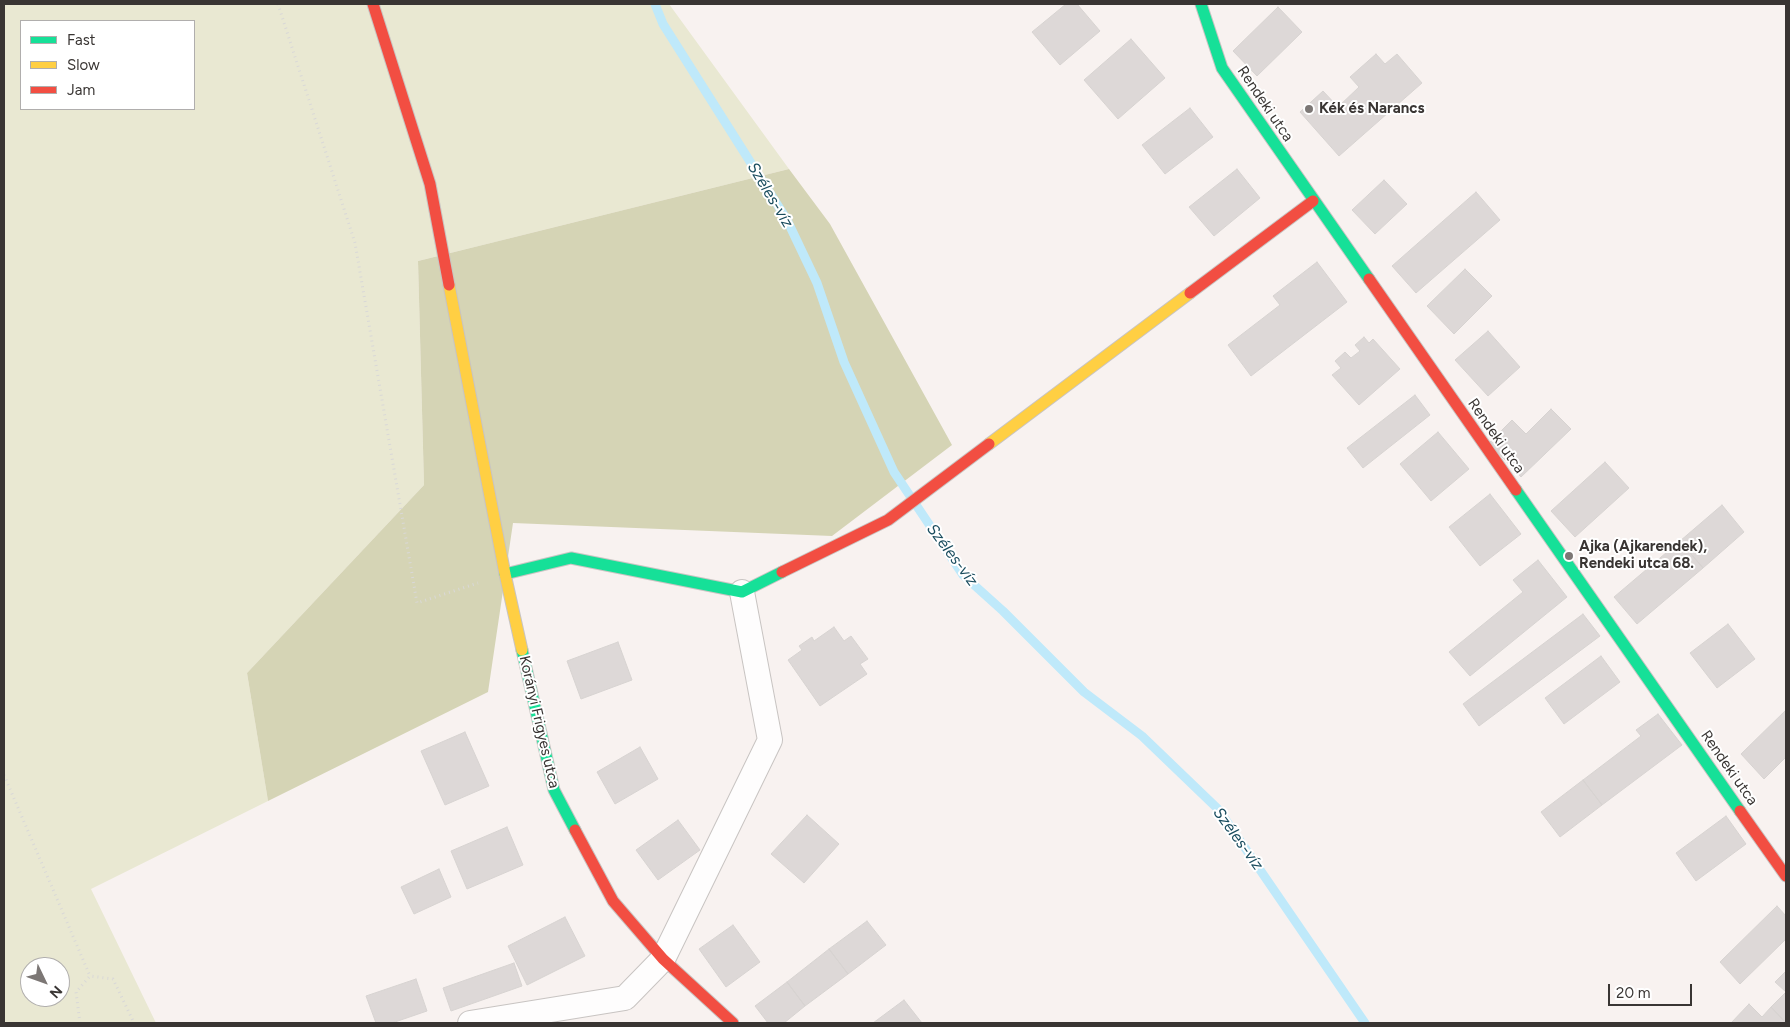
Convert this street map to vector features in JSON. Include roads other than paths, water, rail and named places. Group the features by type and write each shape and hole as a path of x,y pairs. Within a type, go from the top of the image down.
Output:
{"street":[{"name":"Korányi Frigyes utca","path":"373,4 430,184 505,574 554,790 613,901 663,959 733,1023"},
{"name":"Rendeki utca","path":"1200,4 1222,68 1313,201 1786,876"},
{"path":"505,574 571,558 742,592 888,520 1313,201"},
{"path":"470,1023 625,998 663,959 770,740 742,592"}],"waterway":[{"name":"Széles-víz","path":"655,4 663,24 787,220 817,283 844,362 894,472 963,575 1003,611 1084,692 1142,736 1219,810 1365,1023"}],"place":[{"name":"Kék és Narancs","path":"1309,109"},
{"name":"Ajka (Ajkarendek), Rendeki utca 68.","path":"1569,556"}]}
